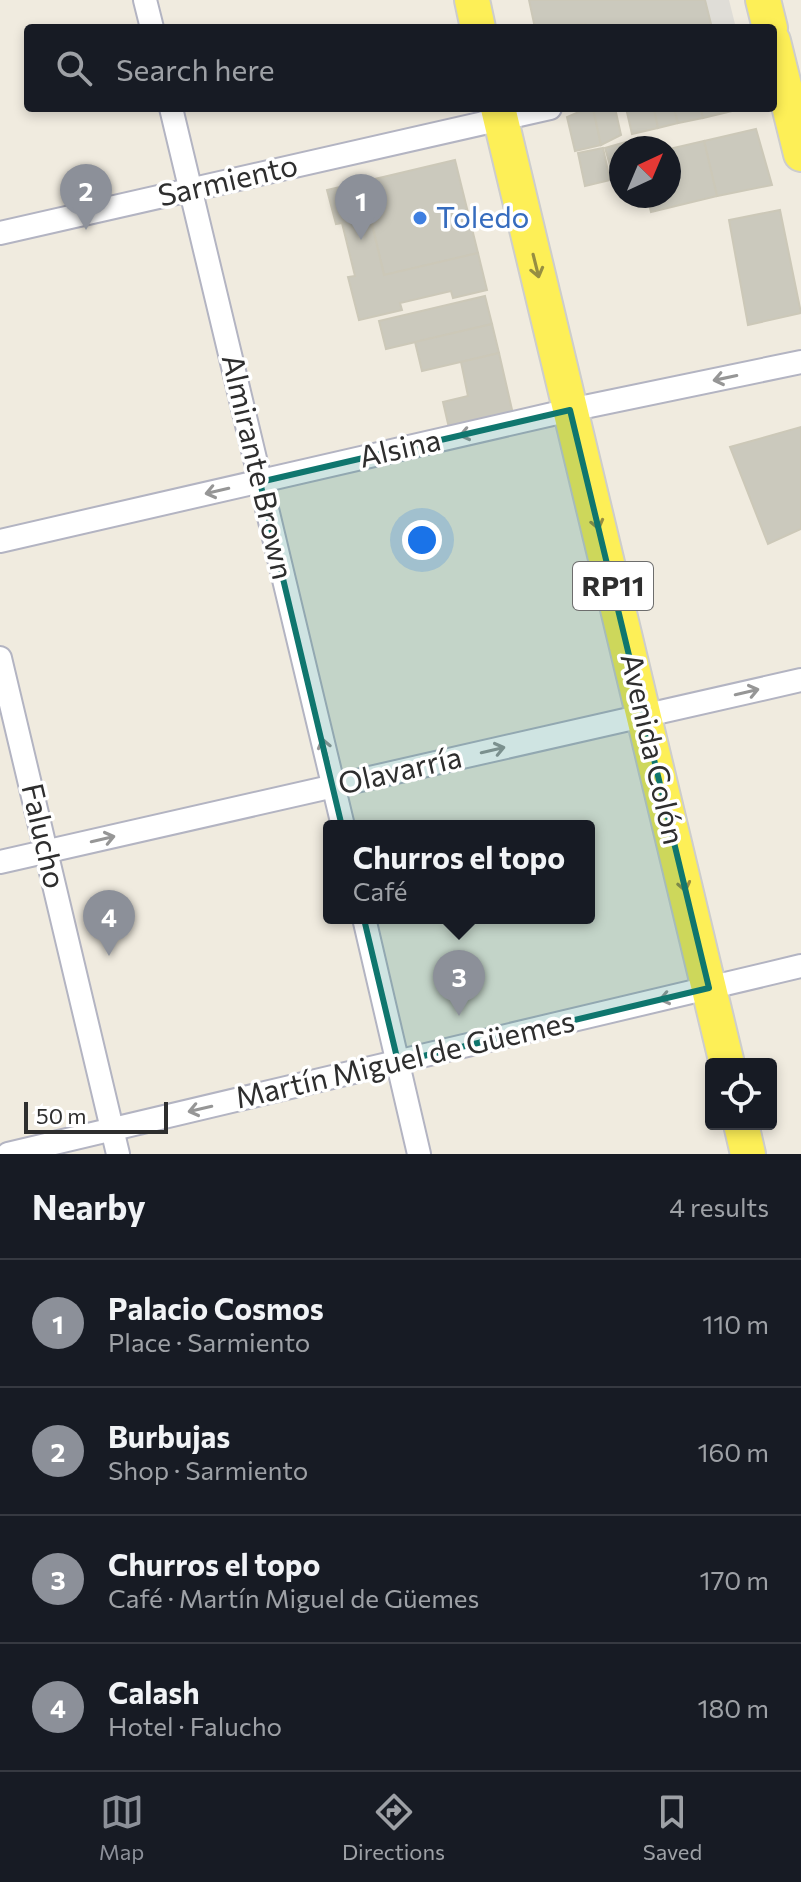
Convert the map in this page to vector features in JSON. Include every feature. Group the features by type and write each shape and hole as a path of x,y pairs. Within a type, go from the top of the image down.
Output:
{"main road":[{"path":"472,0 477,24"},
{"path":"763,0 768,24"},
{"path":"777,61 801,154"},
{"name":"Avenida Colón","path":"499,114 726,1058"},
{"path":"742,1130 748,1154"}],"street":[{"path":"145,0 151,24"},
{"name":"Almirante Brown","path":"172,112 342,820"},
{"name":"Sarmiento","path":"0,233 191,190 499,114"},
{"name":"Alsina","path":"0,541 570,410 801,362"},
{"name":"Falucho","path":"0,658 118,1154"},
{"name":"Olavarría","path":"0,862 801,680"},
{"path":"365,924 419,1154"},
{"name":"Martín Miguel de Güemes","path":"8,1154 801,966"}],"highlighted area":[{"path":"570,410 709,988 398,1062 260,482"}],"shaded area":[{"path":"705,0 729,0 735,24 711,24"}],"building":[{"path":"529,0 705,0 711,24 586,24 534,24"},
{"path":"579,112 594,112 601,145 575,151 567,117"},
{"path":"594,112 616,112 621,135 609,136 609,141 601,145"},
{"path":"627,112 655,112 658,128 632,134"},
{"path":"655,112 675,112 678,123 658,128"},
{"path":"675,112 702,112 703,118 678,123"},
{"path":"702,112 728,112 703,118"},
{"path":"756,129 772,185 717,196 704,141"},
{"path":"704,141 717,196 681,205 681,146"},
{"path":"603,148 609,180 585,186 578,153"},
{"name":"Toledo","path":"455,160 478,253 384,275 362,182"},
{"path":"362,182 384,275 478,253 487,290 453,298 451,291 400,303 402,310 359,320 348,277 355,276 342,223 336,224 327,190"},
{"path":"780,210 801,313 748,325 729,220"},
{"path":"485,296 492,324 386,349 379,321"},
{"path":"492,324 499,353 422,371 415,342"},
{"path":"499,353 513,414 449,428 443,402 468,396 461,362"},
{"path":"801,427 801,529 768,544 730,447"}],"place":[{"name":"Toledo","path":"420,218"},
{"name":"Burbujas","path":"86,230"},
{"name":"Palacio Cosmos","path":"361,240"},
{"name":"Calash","path":"109,956"},
{"name":"Churros el topo","path":"459,1016"}]}
